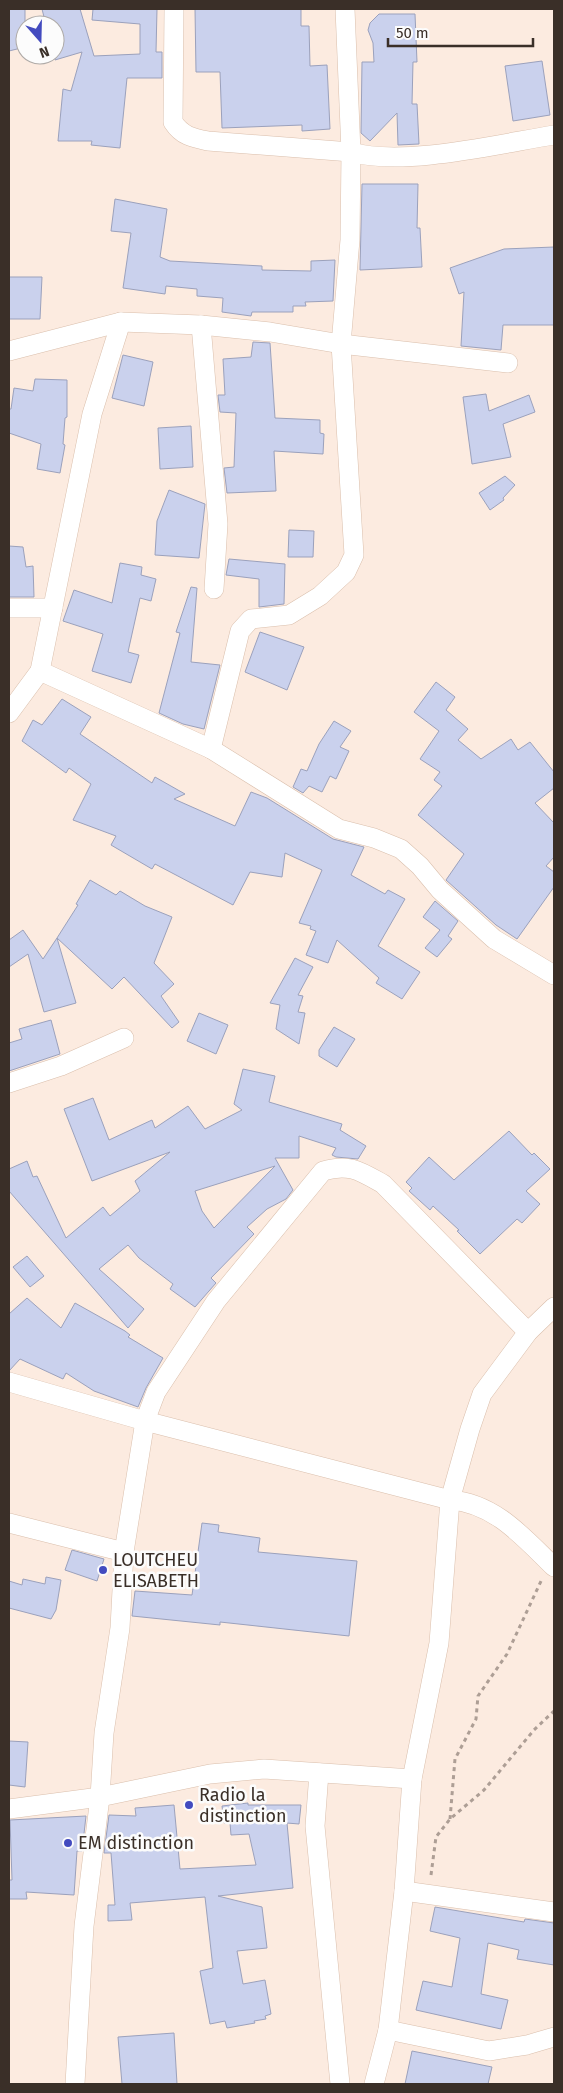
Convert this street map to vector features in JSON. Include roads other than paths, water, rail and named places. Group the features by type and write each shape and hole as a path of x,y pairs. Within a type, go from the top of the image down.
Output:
{"street":[{"path":"174,9 173,122 179,132 208,141 351,152 371,157 387,158 460,150 554,135"},
{"path":"211,749 240,631 251,619 289,615 320,596 346,572 354,554 341,344 350,240 351,152 345,9"},
{"path":"9,352 121,322 200,325 270,332 341,344 508,363"},
{"path":"9,712 40,671 92,414 121,322"},
{"path":"200,325 218,524 214,589"},
{"path":"9,608 53,608"},
{"path":"40,671 211,749 339,829 374,838 401,849 420,866 440,890 494,939 554,975"},
{"path":"9,1084 61,1066 124,1038"},
{"path":"75,2084 84,1926 100,1797 104,1733 120,1628 124,1552 145,1421 156,1392 216,1301 323,1171 339,1166 358,1170 382,1184 528,1332"},
{"path":"374,2084 388,2030 404,1891 412,1779 439,1643 450,1500 482,1394 528,1332 554,1307"},
{"path":"9,1382 145,1421 450,1500 465,1501 492,1512 519,1532 552,1565"},
{"path":"9,1523 124,1552"},
{"path":"9,1809 100,1797 210,1774 264,1769 412,1779"},
{"path":"319,1773 315,1826 340,2084"},
{"path":"404,1891 554,1912"},
{"path":"388,2030 490,2051 527,2045 554,2037"}],"place":[{"name":"LOUTCHEU ELISABETH","path":"103,1570"},
{"name":"Radio la distinction","path":"189,1805"},
{"name":"EM distinction","path":"68,1843"}]}
